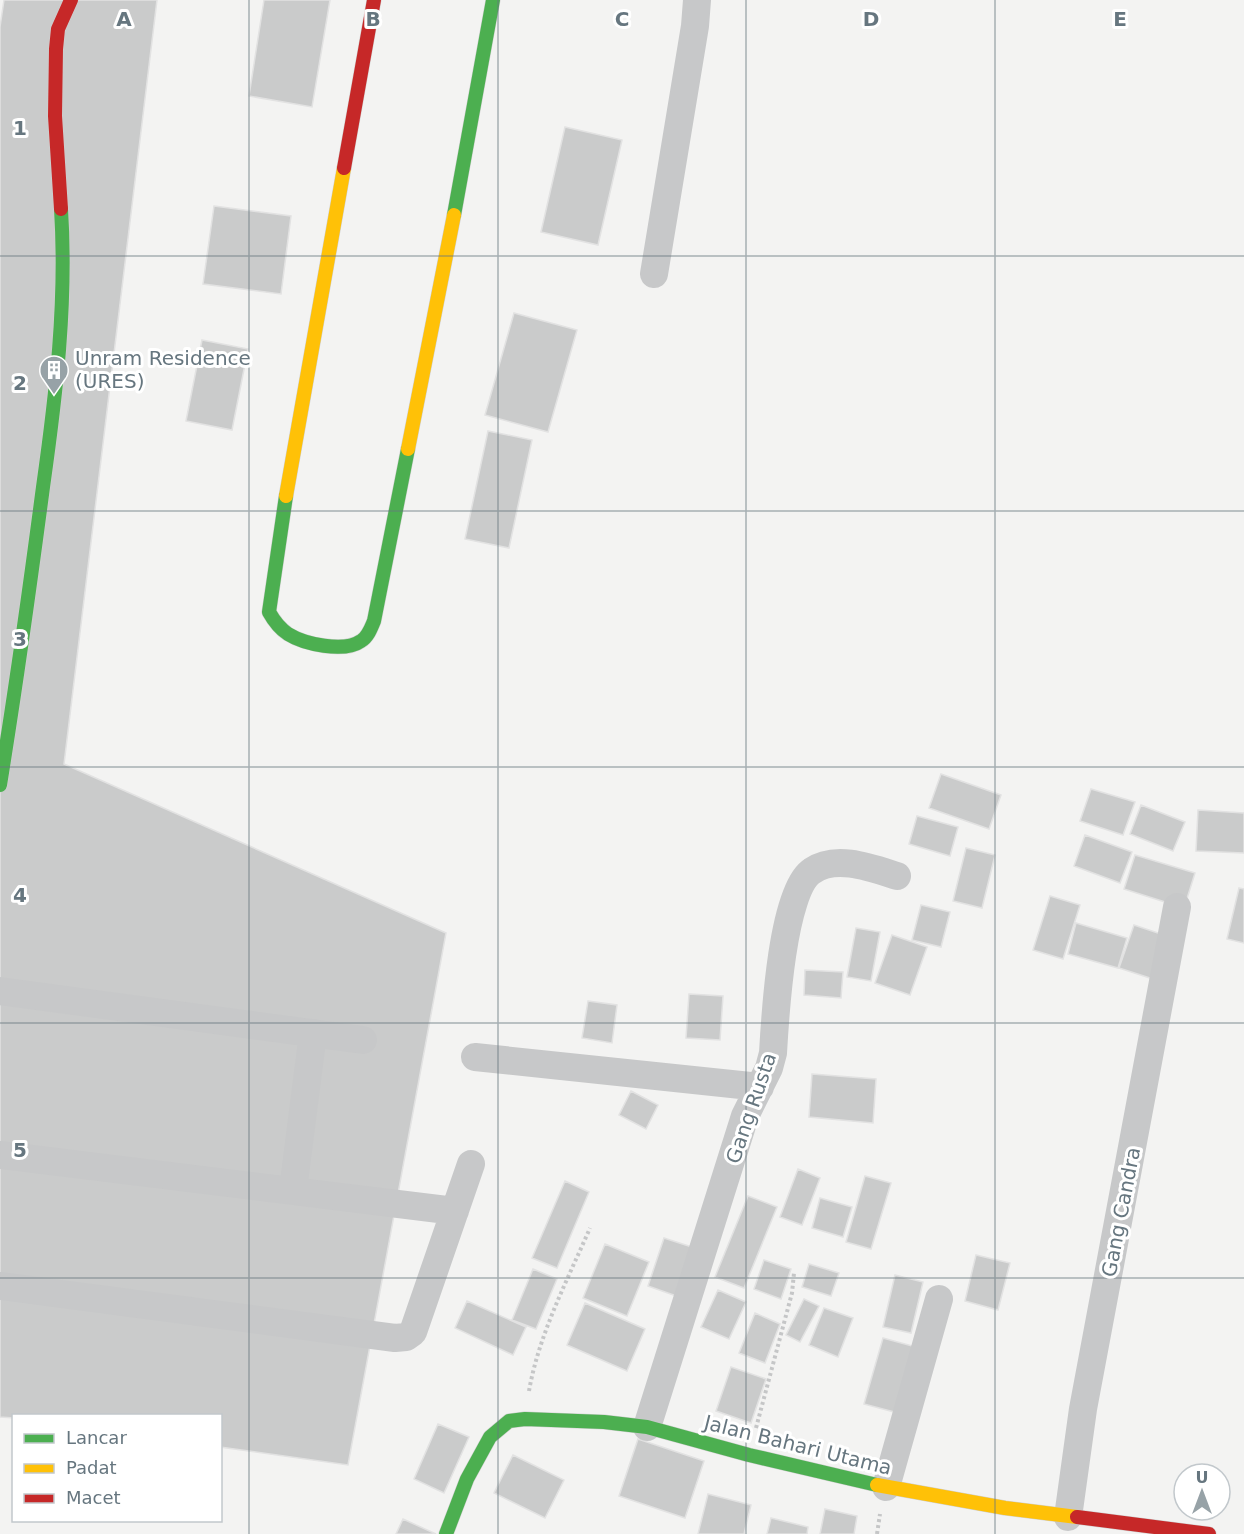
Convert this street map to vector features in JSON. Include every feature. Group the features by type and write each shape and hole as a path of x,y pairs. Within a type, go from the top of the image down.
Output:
{"street":[{"path":"0,785 26,619 55,399 62,316 63,236 55,116 56,49 58,29 71,0"},
{"path":"375,0 294,442 268,612 274,623 292,637 324,645 348,647 362,641 374,621 453,223 492,0"},
{"path":"654,274 683,103 697,0"},
{"name":"Gang Rusta","path":"647,1427 746,1116 769,1068 782,952 796,899 806,875 821,866 839,864 873,868 897,876"},
{"name":"Gang Candra","path":"1068,1517 1082,1416 1177,907"},
{"path":"0,991 363,1040"},
{"path":"293,1190 313,1033"},
{"path":"475,1057 760,1087"},
{"path":"0,1155 455,1211"},
{"path":"0,1286 394,1338 406,1337 413,1332 471,1164"},
{"path":"886,1487 939,1299"},
{"name":"Jalan Bahari Utama","path":"446,1534 467,1479 490,1437 509,1421 525,1419 604,1422 647,1427 748,1455 886,1487 1068,1517 1209,1534"}],"path":[{"path":"525,1419 537,1358 590,1228"},
{"path":"748,1455 792,1293 794,1273"}],"building":[{"name":"Unram Residence (URES)","path":"4,0 157,0 64,764 446,933 348,1465 222,1447 222,1414 12,1414 12,1418 0,1417 0,27"},
{"path":"264,0 330,0 312,107 249,96"},
{"path":"565,127 622,140 598,245 541,232"},
{"path":"214,206 291,216 281,294 203,284"},
{"path":"514,313 577,330 548,432 485,415"},
{"path":"202,340 248,349 232,430 186,421"},
{"path":"488,431 532,440 509,548 465,539"},
{"path":"941,774 1001,795 989,829 929,808"},
{"path":"1091,789 1135,802 1123,835 1080,821"},
{"path":"1141,805 1185,822 1173,851 1130,834"},
{"path":"1198,810 1244,813 1244,853 1196,851"},
{"path":"917,816 958,827 950,856 909,844"},
{"path":"1085,835 1132,852 1120,883 1074,866"},
{"path":"966,848 995,855 982,908 953,901"},
{"path":"1135,855 1195,873 1184,908 1124,889"},
{"path":"1239,888 1244,889 1244,943 1227,939"},
{"path":"1050,896 1080,905 1063,959 1033,950"},
{"path":"921,905 950,912 941,947 912,940"},
{"path":"1076,923 1127,938 1118,968 1068,954"},
{"path":"1134,925 1167,936 1153,979 1119,968"},
{"path":"856,928 880,932 871,981 847,977"},
{"path":"892,935 927,947 910,995 875,983"},
{"path":"805,970 843,972 841,998 804,995"},
{"path":"689,994 723,996 720,1040 686,1038"},
{"path":"588,1001 617,1005 612,1043 582,1038"},
{"path":"812,1074 876,1079 873,1123 809,1117"},
{"path":"631,1091 658,1105 646,1129 619,1115"},
{"path":"798,1169 820,1178 802,1225 780,1217"},
{"path":"865,1176 891,1183 871,1249 846,1242"},
{"path":"565,1181 589,1192 557,1268 532,1258"},
{"path":"748,1196 777,1207 744,1288 715,1277"},
{"path":"820,1198 852,1207 843,1237 812,1228"},
{"path":"664,1238 698,1249 682,1298 648,1286"},
{"path":"605,1244 649,1262 627,1316 583,1298"},
{"path":"976,1255 1010,1263 998,1310 965,1301"},
{"path":"764,1260 791,1269 781,1299 754,1289"},
{"path":"809,1264 839,1273 831,1296 802,1287"},
{"path":"533,1269 557,1279 536,1329 512,1320"},
{"path":"895,1275 923,1282 911,1333 883,1327"},
{"path":"718,1290 746,1302 729,1339 701,1327"},
{"path":"804,1299 819,1306 800,1342 786,1335"},
{"path":"467,1301 526,1327 513,1355 455,1328"},
{"path":"585,1303 645,1329 627,1371 567,1345"},
{"path":"824,1308 853,1318 838,1357 809,1345"},
{"path":"755,1313 780,1324 765,1363 739,1353"},
{"path":"883,1338 916,1347 898,1413 864,1404"},
{"path":"731,1367 766,1379 751,1423 716,1411"},
{"path":"438,1424 469,1437 444,1493 414,1479"},
{"path":"638,1439 704,1461 685,1518 619,1496"},
{"path":"513,1455 564,1480 545,1518 494,1493"},
{"path":"708,1494 751,1505 744,1534 698,1534"},
{"path":"825,1509 857,1516 854,1534 820,1534"},
{"path":"771,1518 808,1527 807,1534 767,1534"},
{"path":"403,1519 436,1534 396,1534"}],"traffic: fast":[{"path":"454,215 493,0"},
{"path":"0,785 28,599 56,383 63,279 61,209"},
{"path":"286,496 269,612 279,627 295,638 324,646 354,645 366,637 374,621 408,449"},
{"path":"446,1534 467,1479 490,1437 509,1421 525,1419 604,1422 647,1427 749,1455 877,1485"}],"traffic: slow":[{"path":"286,496 344,168"},
{"path":"408,449 454,215"},
{"path":"877,1485 1005,1508 1077,1517"}],"traffic: jam":[{"path":"61,209 55,116 56,49 58,29 71,0"},
{"path":"344,168 374,0"},
{"path":"1077,1517 1209,1534"}],"place":[{"name":"Unram Residence (URES)","path":"54,396"}]}
